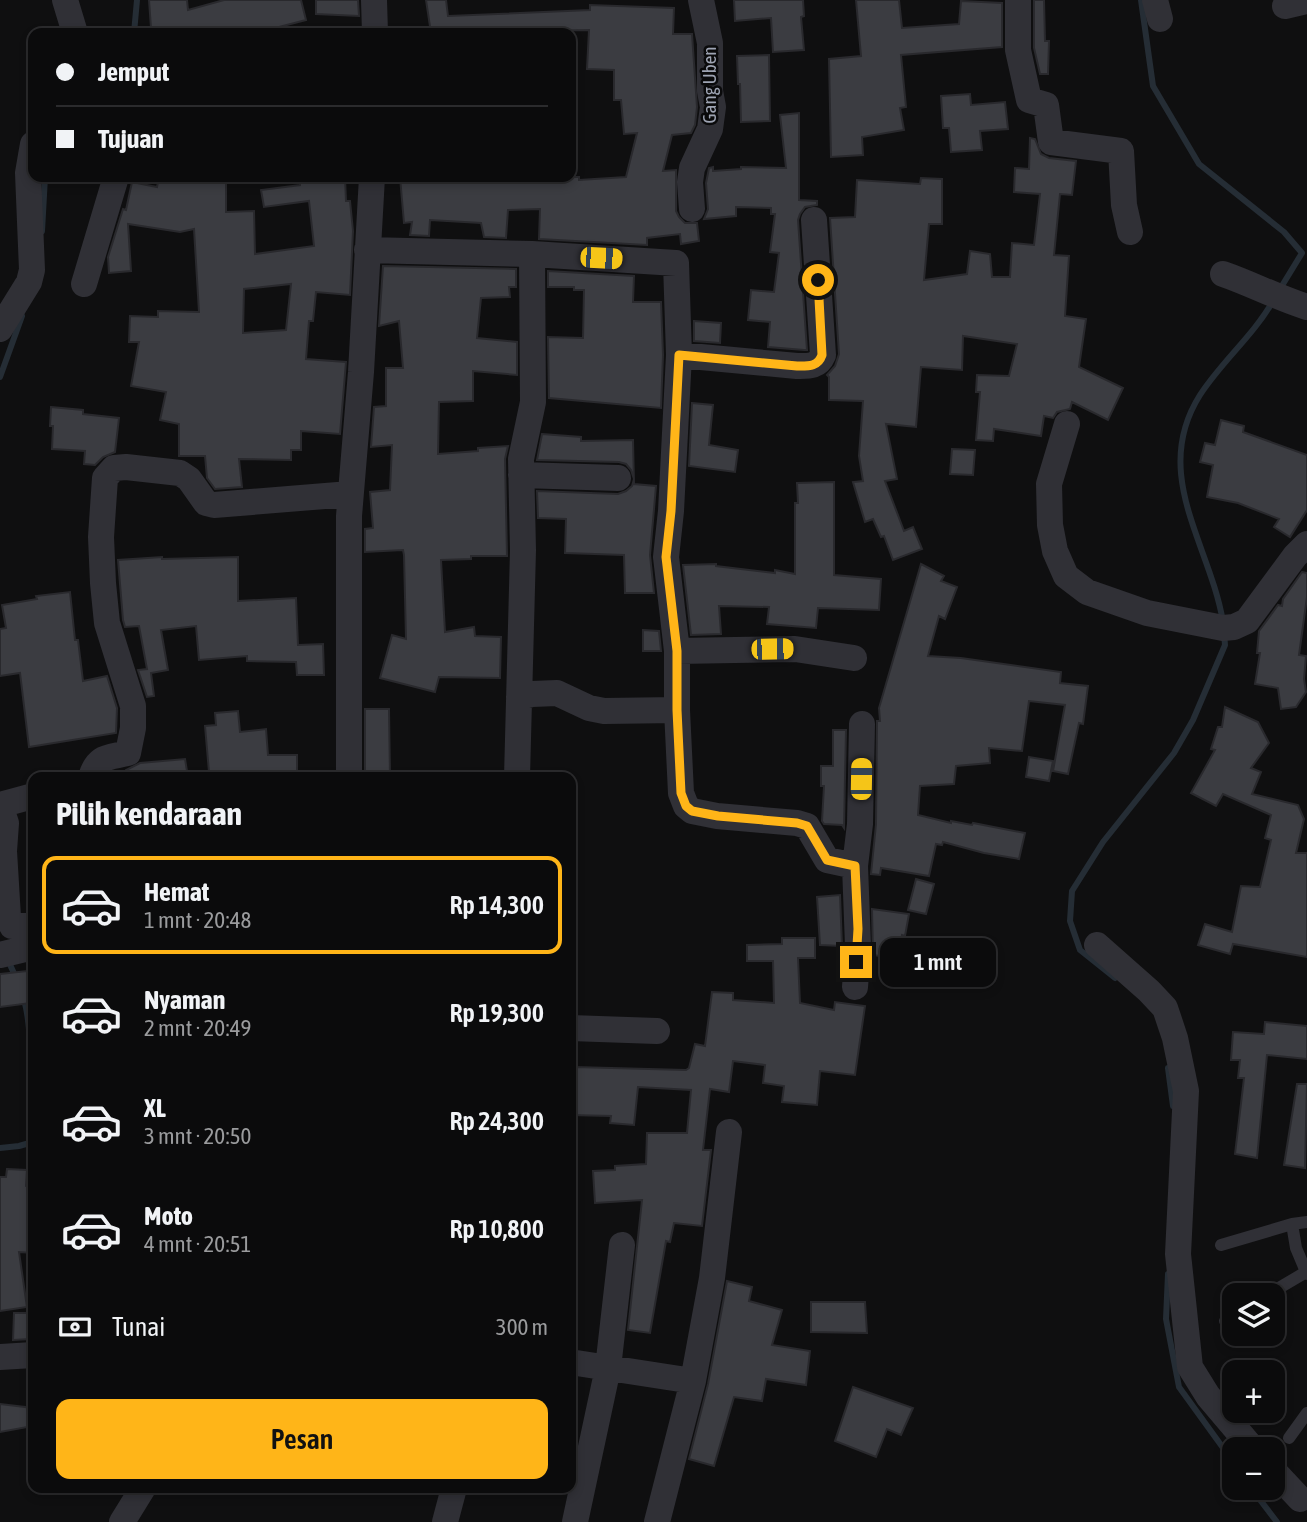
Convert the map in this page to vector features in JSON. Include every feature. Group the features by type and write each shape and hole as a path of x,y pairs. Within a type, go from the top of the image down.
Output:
{"street":[{"path":"65,0 73,28"},
{"path":"374,0 375,28"},
{"name":"Gang Uben","path":"692,209 692,168 712,119 710,43 701,0"},
{"path":"1018,0 1018,50 1029,100 1046,105 1051,142 1121,151 1130,233"},
{"path":"0,329 29,282 32,270 28,182"},
{"path":"84,284 115,182"},
{"path":"349,772 350,494 361,372 372,182"},
{"path":"679,355 797,366 815,365 821,361 814,220"},
{"path":"367,250 532,254 676,263 679,355 666,557 677,651 681,793 686,806 692,811 807,826 827,860 855,866"},
{"path":"517,772 523,551 521,475 524,440 533,402 532,254"},
{"path":"1223,274 1254,284 1280,298 1307,306"},
{"path":"1067,424 1049,484 1050,524 1055,551 1066,576 1087,592 1147,613 1223,628 1234,627 1247,621 1307,544"},
{"path":"93,772 99,761 129,765 133,727 133,706 107,623 103,583 103,487 109,472 114,468 126,467 180,473 189,479 206,503 214,505 350,494"},
{"path":"521,475 618,478"},
{"path":"677,651 795,649 854,658"},
{"path":"519,697 556,693 589,708 604,711 677,710"},
{"path":"855,987 858,946 855,866 860,824 862,724"},
{"path":"28,797 0,805 6,823 4,851 8,917 12,926 28,940"},
{"path":"1097,944 1165,1008 1175,1038 1186,1091 1178,1254 1189,1367 1208,1396 1243,1437"},
{"path":"0,955 28,947"},
{"path":"576,1028 657,1031"},
{"path":"657,1522 693,1381 712,1278 729,1132"},
{"path":"575,1522 608,1367 622,1245"},
{"path":"0,1357 28,1355"},
{"path":"576,1363 693,1381"},
{"path":"1285,1481 1305,1499"},
{"path":"122,1522 140,1493"},
{"path":"445,1522 453,1493"}],"lane":[{"path":"1221,1245 1307,1222"},
{"path":"1285,1285 1306,1273 1296,1248 1292,1224"},
{"path":"1289,1438 1307,1413"}],"building":[{"path":"149,0 187,0 188,10 224,0 301,0 306,20 275,28 151,28"},
{"path":"316,0 358,0 359,16 316,14"},
{"path":"426,0 446,0 448,16 590,10 590,5 674,8 673,34 692,34 697,107 691,133 672,135 663,171 676,170 676,211 685,223 697,223 699,241 681,244 680,234 647,238 647,245 539,239 540,209 508,210 506,238 484,237 481,223 430,220 429,236 410,235 412,222 404,223 400,182 576,182 576,177 579,177 579,180 626,177 637,133 624,134 621,100 614,100 614,70 587,69 589,30 430,28"},
{"path":"734,0 803,0 804,16 801,17 804,50 773,52 771,18 735,21"},
{"path":"856,0 899,0 902,28 959,24 961,1 1002,3 1002,47 901,55 906,107 900,108 904,130 862,137 863,155 831,157 829,59 861,56"},
{"path":"1034,0 1044,0 1045,41 1049,41 1048,74 1040,74 1034,48"},
{"path":"769,55 770,121 741,122 737,56"},
{"path":"970,94 971,105 1005,102 1008,129 980,131 982,150 951,152 949,128 943,128 941,96"},
{"path":"799,113 799,200 817,201 817,205 805,207 798,220 807,350 768,347 770,322 748,320 751,290 774,292 779,253 770,252 775,214 771,214 771,208 736,207 736,216 704,219 708,209 706,183 709,168 713,167 713,171 741,167 786,168 780,115"},
{"path":"1030,138 1035,139 1041,154 1049,158 1076,161 1072,195 1060,194 1054,255 1069,256 1065,316 1086,319 1079,367 1123,388 1108,420 1072,402 1070,409 1057,412 1053,418 1044,416 1041,436 994,429 993,441 976,440 980,392 976,392 977,375 1009,376 1017,344 963,336 962,370 921,367 916,427 886,424 897,479 885,481 904,531 913,527 922,549 893,560 884,536 881,537 873,519 865,522 853,482 863,481 859,456 863,401 829,400 827,375 835,366 839,354 830,218 855,217 857,180 920,184 921,178 942,179 942,224 929,224 924,280 967,274 970,251 990,254 992,277 1010,277 1012,243 1034,245 1040,194 1014,192 1015,168 1029,169"},
{"path":"132,182 157,187 158,182 226,182 226,212 254,211 255,254 314,246 309,201 264,207 261,190 300,185 300,182 345,182 346,201 350,201 353,231 350,295 316,292 313,321 309,321 306,359 346,362 340,434 301,431 301,450 291,450 291,460 239,459 242,487 215,489 207,478 205,456 179,456 179,424 160,420 166,392 131,386 139,342 129,342 130,316 158,317 158,311 199,312 194,229 180,232 128,224 131,271 109,273 108,257 123,209 126,210","holes":["291,284 286,330 243,333 244,289"]},
{"path":"383,266 516,269 516,287 509,287 510,297 481,298 477,338 517,342 517,375 473,371 473,401 439,402 438,454 508,446 505,459 507,556 471,556 471,559 441,560 445,632 474,627 475,636 501,637 500,678 439,677 435,692 380,678 392,635 406,639 403,550 365,552 365,529 373,528 370,492 390,490 392,445 371,447 374,407 386,406 386,368 403,368 399,321 379,326"},
{"path":"548,271 634,276 633,302 661,302 661,408 549,398 548,337 583,338 584,290 574,290 574,287 548,287"},
{"path":"694,321 721,323 720,343 694,341"},
{"path":"692,403 713,405 709,445 738,450 735,472 689,466"},
{"path":"51,407 83,410 83,414 119,418 115,452 103,457 95,465 84,464 85,451 52,449"},
{"path":"1221,420 1244,426 1243,432 1307,455 1307,510 1290,537 1274,527 1279,519 1238,503 1207,497 1213,465 1200,462 1205,443 1215,445"},
{"path":"542,434 581,437 581,441 633,440 634,479 626,464 619,462 537,460"},
{"path":"952,449 975,450 973,475 950,474"},
{"path":"634,479 634,484 656,486 650,555 654,593 625,593 624,555 565,553 566,519 538,518 537,491 618,494 632,486"},
{"path":"834,482 834,575 881,579 879,610 818,608 816,628 767,624 769,607 719,606 721,634 691,635 683,565 716,564 795,574 797,483"},
{"path":"238,557 238,601 296,598 298,645 323,644 324,675 297,675 296,662 247,661 247,656 199,660 196,626 161,630 168,670 151,673 154,696 147,697 138,670 147,669 139,626 125,627 123,620 118,560"},
{"path":"921,564 944,576 941,581 957,587 945,619 939,616 928,656 1061,672 1060,683 1088,686 1083,724 1079,723 1068,774 1053,771 1065,705 1029,701 1022,751 989,748 990,763 956,766 954,784 920,786 918,815 951,823 973,823 1025,833 1019,859 943,842 942,845 936,844 929,876 881,868 880,875 871,874 876,824 879,708"},
{"path":"1302,572 1307,573 1307,597 1299,655 1306,656 1306,692 1296,707 1281,709 1278,688 1255,684 1260,653 1257,653 1259,631 1278,605 1282,606 1283,599"},
{"path":"70,592 83,681 107,676 117,708 116,733 29,747 20,673 0,676 0,629 6,628 2,605 37,599 36,596"},
{"path":"643,630 659,631 661,651 643,651"},
{"path":"1225,707 1258,722 1269,743 1251,768 1261,772 1252,794 1298,805 1304,819 1296,853 1307,853 1307,957 1233,944 1230,954 1198,945 1205,924 1232,932 1241,886 1260,887 1271,840 1265,838 1271,815 1223,794 1216,806 1191,793 1215,750 1211,749 1218,727 1222,727"},
{"path":"365,709 389,709 390,772 365,772"},
{"path":"238,711 240,732 266,729 268,755 297,755 297,772 209,772 205,726 216,725 215,713"},
{"path":"833,730 846,730 844,828 842,825 824,824 822,821 824,786 821,786 821,766 833,766"},
{"path":"1029,757 1053,761 1049,781 1026,777"},
{"path":"185,759 187,772 126,772 140,763"},
{"path":"916,879 934,884 926,914 908,910"},
{"path":"840,895 842,946 820,945 817,897"},
{"path":"872,909 909,914 905,936 902,935 899,959 873,955"},
{"path":"782,938 815,938 815,958 798,958 800,1003 834,1010 835,1002 865,1006 855,1075 820,1071 817,1105 782,1102 784,1086 763,1083 765,1065 733,1061 729,1092 710,1089 703,1150 711,1150 702,1226 674,1223 670,1242 666,1241 650,1333 628,1330 642,1200 595,1203 593,1171 646,1164 647,1133 687,1133 691,1090 638,1087 634,1125 610,1123 611,1116 576,1115 576,1067 686,1070 689,1068 695,1044 705,1046 712,992 733,993 733,1000 774,1003 773,961 747,961 747,945 782,944"},
{"path":"27,971 28,1003 0,1007 0,974"},
{"path":"1265,1022 1307,1026 1307,1059 1267,1055 1257,1158 1235,1154 1244,1078 1238,1078 1240,1060 1231,1060 1233,1032 1264,1034"},
{"path":"1297,1084 1307,1084 1305,1168 1284,1165"},
{"path":"7,1169 27,1170 28,1253 19,1252 27,1307 0,1311 0,1177 6,1177"},
{"path":"727,1281 752,1287 749,1301 782,1310 772,1345 810,1351 806,1385 766,1379 762,1401 734,1397 714,1466 689,1459 708,1384"},
{"path":"811,1302 865,1302 867,1333 811,1332"},
{"path":"14,1313 28,1313 28,1339 13,1340"},
{"path":"853,1387 913,1408 901,1435 887,1429 876,1457 835,1441"},
{"path":"0,1404 28,1407 28,1427 0,1432"}],"waterway":[{"path":"134,28 137,0"},
{"path":"1141,0 1153,86 1199,164 1284,232 1302,253 1280,289"},
{"path":"42,231 45,182"},
{"path":"1223,622 1188,509 1182,481 1181,453 1186,424 1200,395 1273,301"},
{"path":"0,377 22,316"},
{"path":"1115,978 1080,950 1070,921 1072,891 1103,842 1174,753 1193,720 1225,645 1224,633"},
{"path":"7,958 17,980"},
{"path":"23,997 28,1025"},
{"path":"1168,1068 1173,1106"},
{"path":"0,1148 28,1143"},
{"path":"1168,1274 1166,1319 1179,1387 1222,1446"},
{"path":"1260,1500 1277,1522"}],"route":[{"path":"818,280 822,355 821,361 815,365 797,366 679,355 666,557 677,651 681,793 686,806 692,811 718,816 807,826 827,860 855,866 858,929 856,962"}]}
